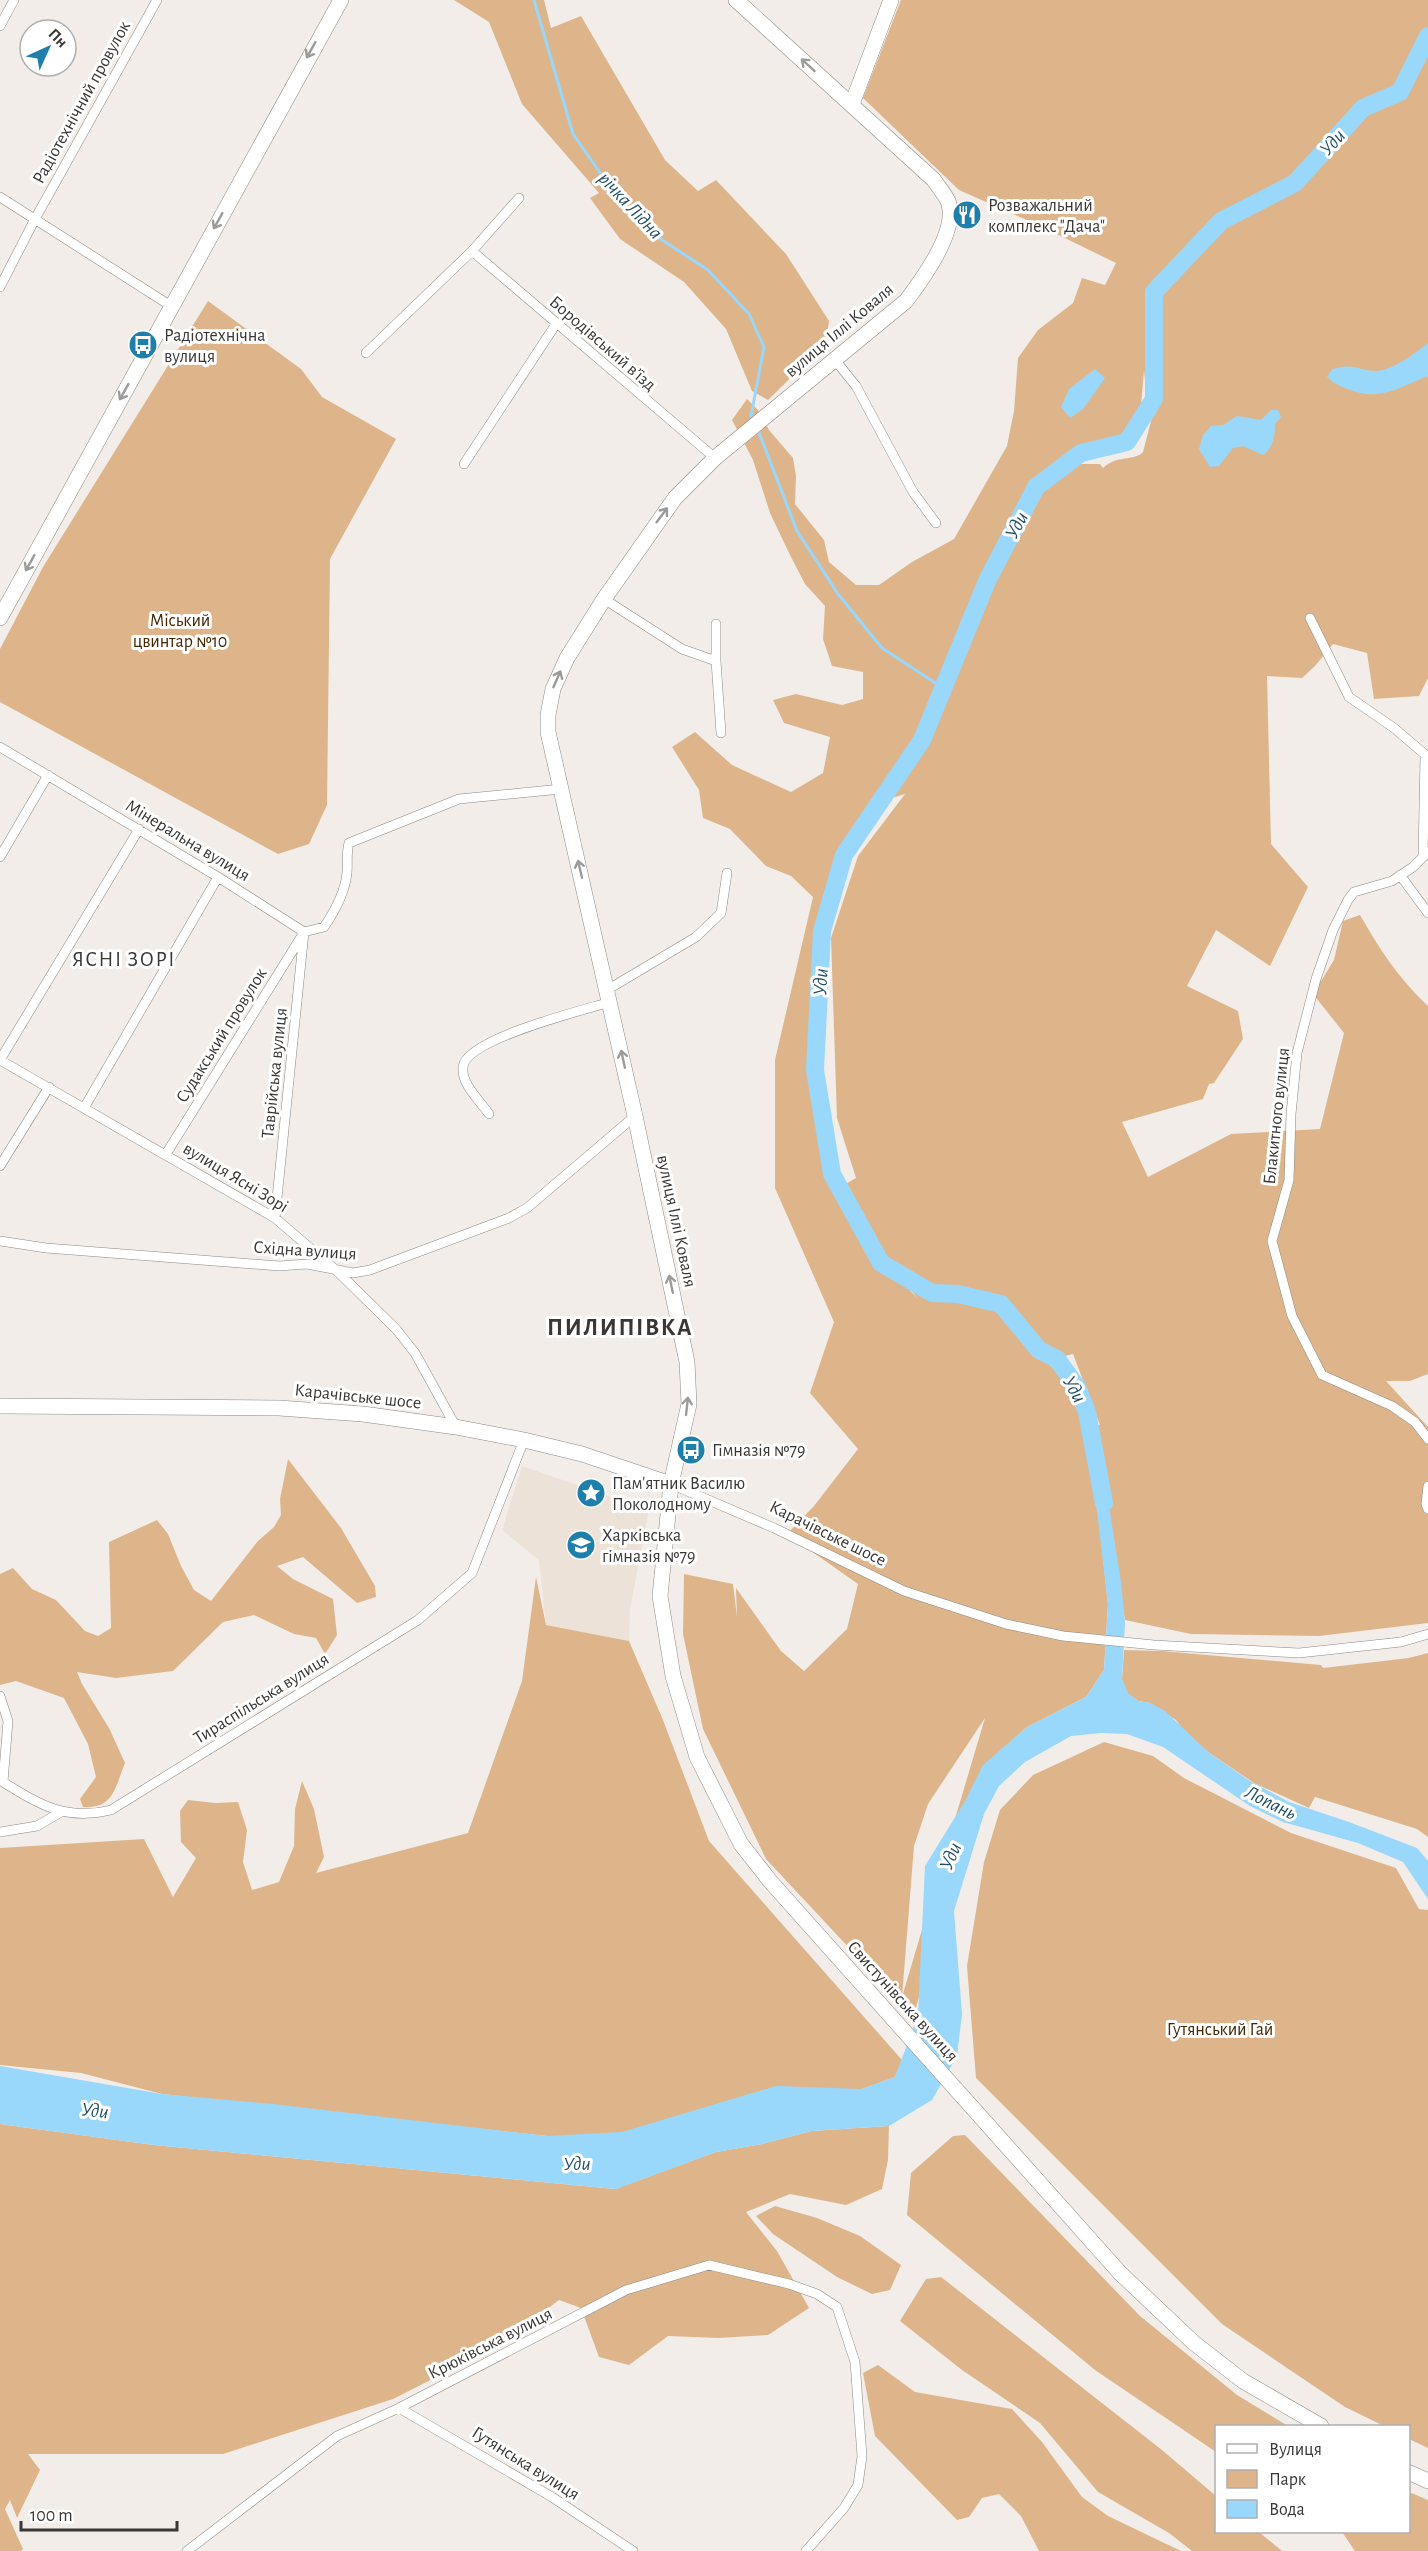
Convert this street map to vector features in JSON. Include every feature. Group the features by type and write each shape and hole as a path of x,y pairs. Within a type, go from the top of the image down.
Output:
{"main road":[{"path":"0,618 341,0"},
{"name":"вулиця Іллі Коваля","path":"672,1484 689,1404 687,1362 609,996 548,732 550,702 553,689 567,658 604,599 675,498 715,459 906,301 927,274 948,225 949,204 934,180 736,0"},
{"path":"852,104 891,0"},
{"name":"Карачівське шосе","path":"0,1406 279,1408 363,1414 456,1427 524,1440 582,1454 672,1484"},
{"name":"Свистунівська вулиця","path":"672,1484 660,1596 673,1677 697,1757 723,1813 741,1844 797,1914 1120,2273 1194,2343 1244,2381 1318,2425"},
{"path":"1410,2473 1428,2481"}],"street":[{"path":"0,26 14,0"},
{"name":"Радіотехнічний провулок","path":"0,287 34,219 157,0"},
{"path":"0,197 171,306"},
{"path":"366,353 472,250 519,198"},
{"name":"Бородівський в’їзд","path":"472,250 715,459"},
{"path":"464,464 556,324"},
{"path":"835,360 856,386 913,492 936,523"},
{"path":"604,599 682,649 716,661"},
{"path":"1310,618 1349,697 1427,756 1425,854"},
{"path":"716,624 721,734"},
{"name":"Мінеральна вулиця","path":"0,747 218,877 304,932"},
{"path":"0,857 48,775"},
{"path":"304,932 324,927 337,908 347,875 346,852 349,843 459,799 561,789"},
{"path":"0,1060 139,830"},
{"name":"Блакитного вулиця","path":"1425,854 1400,875 1374,888 1354,892 1333,930 1316,979 1297,1053 1291,1113 1289,1180 1272,1241 1292,1316 1322,1375 1392,1406 1415,1422 1428,1439"},
{"path":"489,1114 463,1077 463,1064 470,1053 490,1041 609,996 696,937 721,913 727,873"},
{"path":"1400,875 1428,913"},
{"path":"84,1108 218,877"},
{"name":"Судакський провулок","path":"166,1154 304,932"},
{"name":"Таврійська вулиця","path":"275,1218 304,932"},
{"name":"вулиця Ясні Зорі","path":"0,1060 275,1218 338,1272 396,1329 415,1353 456,1427"},
{"path":"0,1166 49,1087"},
{"name":"Східна вулиця","path":"0,1242 46,1248 279,1266 323,1265 338,1272 353,1273 370,1270 509,1218 534,1201 635,1116"},
{"name":"Тираспільська вулиця","path":"0,1696 8,1721 3,1782 38,1804 61,1812 94,1814 111,1810 418,1620 472,1573 524,1440"},
{"name":"Карачівське шосе","path":"672,1484 774,1528 904,1591 1006,1624 1078,1638 1154,1645 1299,1653 1401,1642 1428,1634"},
{"path":"1428,1486 1426,1504 1428,1509"},
{"path":"0,1832 37,1826 61,1812"},
{"name":"Крюківська вулиця","path":"187,2551 337,2436 399,2408 626,2290 709,2265 789,2284 817,2294 837,2307 855,2362 862,2456 858,2485 844,2508 806,2551"},
{"name":"Гутянська вулиця","path":"399,2408 552,2497 633,2551"}],"shaded area":[{"name":"Харківська гімназія №79","path":"522,1466 649,1510 630,1609 629,1641 546,1625 539,1560 502,1530"}],"green space":[{"path":"454,0 544,0 551,28 581,16 665,160 698,191 716,180 786,254 829,321 826,343 768,400 752,391 726,329 684,282 620,239 590,198 599,193 522,104 489,22"},
{"path":"901,0 1428,0 1428,678 1419,696 1374,699 1367,653 1333,644 1302,678 1267,676 1271,844 1308,887 1270,966 1216,930 1187,986 1238,1011 1243,1039 1214,1083 1209,1084 1203,1099 1122,1122 1148,1177 1231,1134 1320,1129 1344,1033 1313,994 1334,960 1343,921 1360,915 1391,964 1428,1006 1428,1374 1410,1381 1386,1381 1428,1427 1428,1623 1319,1636 1191,1634 1125,1620 1093,1425 1100,1425 1073,1354 1045,1361 1055,1370 1074,1396 1090,1439 1108,1604 1104,1670 1086,1697 1027,1727 982,1767 914,2015 901,2002 900,2008 852,1951 766,1859 703,1729 683,1634 684,1574 733,1584 737,1617 736,1588 781,1651 804,1671 847,1629 858,1584 787,1534 814,1506 858,1449 810,1393 834,1322 775,1188 775,1060 813,897 791,876 766,866 730,829 703,818 699,790 672,747 695,732 732,765 791,792 823,773 830,737 784,723 773,700 796,694 842,705 863,699 863,672 832,666 823,639 825,606 805,584 790,555 770,513 753,460 732,420 747,399 758,410 769,430 793,458 796,476 795,504 824,540 829,562 856,585 879,585 912,562 954,539 1007,446 1014,411 1018,358 1038,330 1073,303 1082,278 1105,285 1116,263 959,190 863,98","holes":["1144,370 1146,391 1163,375 1143,452 1135,457 1114,461 1103,468 1100,464 1078,464 1047,486 1037,497 989,587 926,738 885,800 905,794 858,856 831,938 837,1118 856,1178 835,1190 810,1052 813,948 838,848 917,739 973,605 1028,493 1081,453 1119,439 1141,405","836,1194 918,1299 854,1230","1004,1301 1042,1359 1032,1352 1009,1322 986,1304 970,1306","985,1718 902,1997 914,1846 928,1804"]},
{"name":"Міський цвинтар №10","path":"208,301 301,369 322,397 396,439 330,559 327,805 309,844 278,854 0,702 0,649 43,567"},
{"path":"288,1459 341,1528 375,1586 376,1597 357,1603 303,1557 277,1566 293,1579 333,1599 337,1635 325,1654 316,1638 294,1634 254,1615 223,1622 173,1671 116,1678 77,1672 109,1728 125,1763 112,1795 101,1804 83,1807 80,1799 96,1777 88,1744 64,1698 16,1681 0,1685 0,1574 13,1568 32,1589 56,1600 85,1631 98,1636 111,1628 109,1542 157,1520 168,1534 194,1590 211,1601 258,1541 274,1527 281,1515 280,1499"},
{"path":"536,1577 546,1625 629,1641 663,1720 709,1841 902,2060 895,2077 859,2090 623,2137 547,2136 162,2094 81,2073 0,2065 0,1848 144,1839 173,1897 196,1858 181,1842 180,1811 188,1800 215,1803 238,1802 247,1830 243,1862 252,1890 279,1882 294,1846 295,1809 302,1781 314,1809 324,1857 316,1873 468,1833 522,1681"},
{"path":"1124,1650 1162,1651 1321,1665 1323,1668 1409,1658 1428,1653 1428,1837 1417,1829 1315,1797 1309,1808 1254,1783 1208,1752 1185,1732 1176,1720 1150,1703 1138,1701 1127,1693 1122,1679"},
{"name":"Гутянський Гай","path":"1104,1742 1153,1756 1184,1778 1291,1833 1396,1868 1419,1909 1428,1910 1428,2448 1410,2439 1410,2425 1382,2425 1345,2407 1222,2324 976,2078 967,1966 984,1862 1000,1810 1033,1775"},
{"path":"0,2124 154,2145 615,2189 716,2152 762,2144 811,2131 889,2126 888,2160 882,2189 846,2205 790,2194 746,2212 777,2251 809,2308 768,2335 718,2338 668,2336 629,2365 599,2357 581,2308 559,2300 547,2309 541,2324 393,2399 223,2454 28,2454 40,2470 17,2518 10,2500 5,2509 23,2549 21,2551 0,2551"},
{"path":"965,2135 1140,2316 1237,2395 1286,2425 1215,2425 1215,2451 1095,2370 907,2215 911,2173 953,2136"},
{"path":"775,2206 817,2218 860,2236 901,2265 890,2290 872,2294 837,2277 773,2234 756,2216"},
{"path":"941,2277 1162,2450 1215,2495 1215,2533 1260,2533 1282,2551 1192,2551 1169,2533 1098,2492 1040,2423 962,2370 900,2321 926,2279"},
{"path":"878,2365 915,2392 1012,2409 1042,2442 1082,2497 1108,2516 1181,2551 1039,2551 1021,2516 999,2494 982,2498 969,2517 957,2520 875,2436 863,2373"},
{"path":"1410,2492 1428,2500 1428,2551 1355,2551 1343,2533 1410,2533"}],"water":[{"path":"1428,343 1428,376 1398,389 1379,394 1359,393 1338,385 1327,377 1332,369 1340,367 1351,366 1374,371 1388,368"},
{"path":"1095,369 1105,378 1083,409 1070,418 1061,407 1069,389"},
{"path":"1271,410 1278,410 1281,417 1275,424 1273,442 1263,455 1243,446 1233,448 1219,466 1210,467 1199,449 1203,435 1211,426 1223,425 1237,416 1261,420"},
{"name":"Лопань","path":"1104,1474 1121,1582 1125,1623 1122,1679 1128,1693 1138,1701 1150,1703 1165,1711 1208,1752 1250,1781 1289,1802 1417,1848 1428,1861 1428,1899 1403,1862 1358,1843 1283,1822 1250,1806 1163,1747 1127,1734 1101,1733 1071,1736 1025,1762 999,1786 984,1814 954,1911 962,2014 957,2056 932,2100 889,2126 811,2131 762,2144 716,2152 616,2189 154,2145 0,2124 0,2066 162,2094 273,2104 547,2136 622,2132 776,2086 861,2089 895,2077 918,2015 925,1866 965,1801 983,1765 1027,1727 1086,1697 1104,1670 1108,1604 1094,1485"}],"waterway":[{"name":"річка Лідна","path":"534,0 573,134 608,184 656,236 708,270 749,314 764,347 751,416"},
{"name":"Уди","path":"1104,1503 1087,1412 1077,1387 1057,1359 1039,1350 1001,1304 958,1294 932,1293 881,1263 832,1174 815,1070 822,931 844,855 922,740 987,581 1036,487 1081,453 1127,442 1154,399 1154,292 1221,221 1295,183 1363,108 1400,92 1428,36"},
{"name":"річка Лідна","path":"758,430 797,531 838,594 882,648 943,688"}],"place":[{"name":"Розважальний комплекс \"Дача\"","path":"967,215"},
{"name":"Радіотехнічна вулиця","path":"143,345"},
{"name":"Гімназія №79","path":"691,1450"},
{"name":"Пам'ятник Василю Поколодному","path":"591,1493"},
{"name":"Харківська гімназія №79","path":"581,1545"}],"district":[{"name":"ЯСНІ ЗОРІ","path":"124,959"},
{"name":"ПИЛИПІВКА","path":"620,1327"}]}
